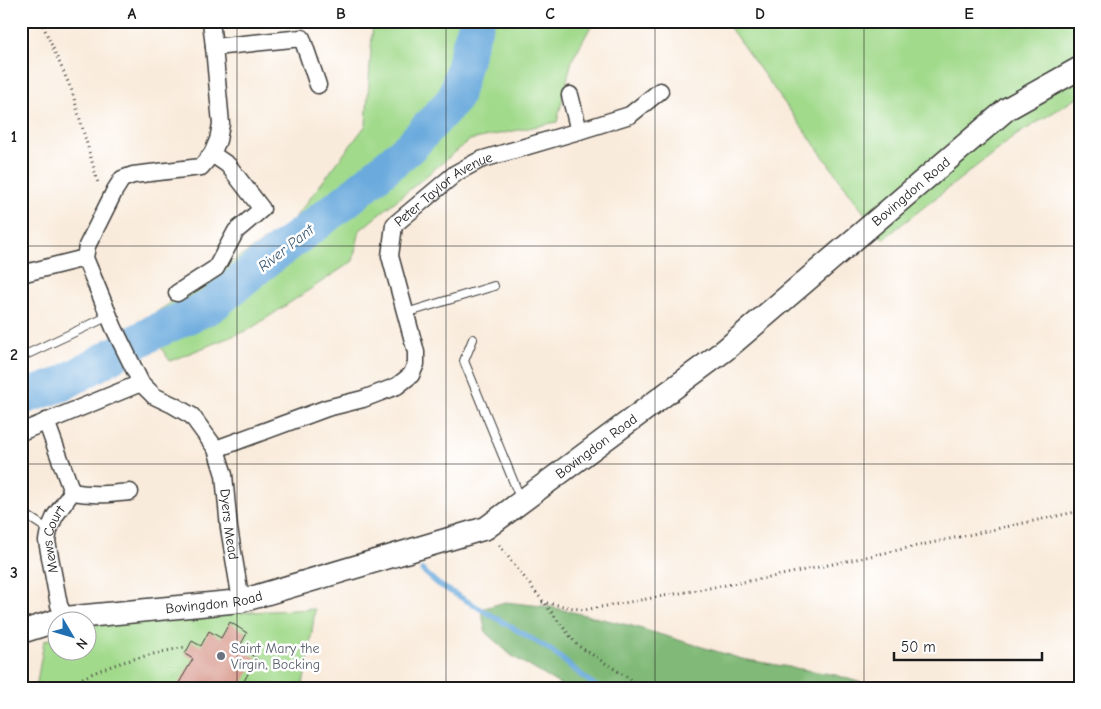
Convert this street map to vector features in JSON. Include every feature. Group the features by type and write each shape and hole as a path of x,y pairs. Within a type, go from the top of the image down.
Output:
{"street":[{"path":"21,432 138,376 112,322 85,258 87,246 122,179 134,175 201,167 212,154 218,140 221,124 210,21"},
{"path":"214,47 302,38 318,85"},
{"name":"Bovingdon Road","path":"98,615 241,600 486,528 725,350 1007,109 1080,68"},
{"name":"Peter Taylor Avenue","path":"216,450 326,408 362,400 397,386 411,375 416,364 416,352 390,256 394,225 456,173 480,160 630,115 660,91"},
{"path":"570,96 579,131"},
{"path":"177,293 216,268 236,230 262,209 228,165 212,154"},
{"path":"21,274 85,258"},
{"name":"Dyers Mead","path":"138,376 154,396 192,416 216,450 224,475 230,537 241,600"},
{"name":"Mews Court","path":"46,421 72,492"},
{"name":"Mews Court","path":"72,492 86,495 109,495 130,492"},
{"name":"Mews Court","path":"62,612 59,605 47,541 55,516 72,492"},
{"name":"Bovingdon Road","path":"21,632 48,623"}],"lane":[{"path":"406,312 494,286"},
{"path":"21,357 112,322"},
{"path":"473,338 464,361 522,502"},
{"path":"21,520 29,517 49,530"}],"path":[{"path":"41,21 72,91 98,180 102,216"},
{"path":"542,602 584,610 777,576 1080,511"},
{"path":"486,528 577,645 644,688"},
{"path":"65,688 80,678 119,662 185,647"},
{"path":"117,688 142,688"}],"green space":[{"path":"373,21 594,21 572,60 557,122 470,140 360,230 353,261 250,329 170,361 143,321 291,223 366,125"},
{"path":"725,21 1080,21 1080,96 1015,136 883,239"},
{"path":"505,602 551,607 632,626 742,659 836,675 877,688 566,688 512,656 486,633 481,609"},
{"path":"315,609 308,661 302,688 36,688 44,641 48,639 48,662 98,662 98,624 164,616"}],"building":[{"name":"Saint Mary the Virgin, Bocking","path":"230,622 247,633 239,648 257,658 240,688 176,688 193,659 185,654 192,641 201,646 209,631 221,638"}],"waterway":[{"name":"River Pant","path":"21,398 60,385 154,332 211,306 259,266 346,201 411,146 455,98 477,21"},
{"path":"422,570 438,584 549,649 598,688"}],"place":[{"name":"Saint Mary the Virgin, Bocking","path":"221,656"}]}
